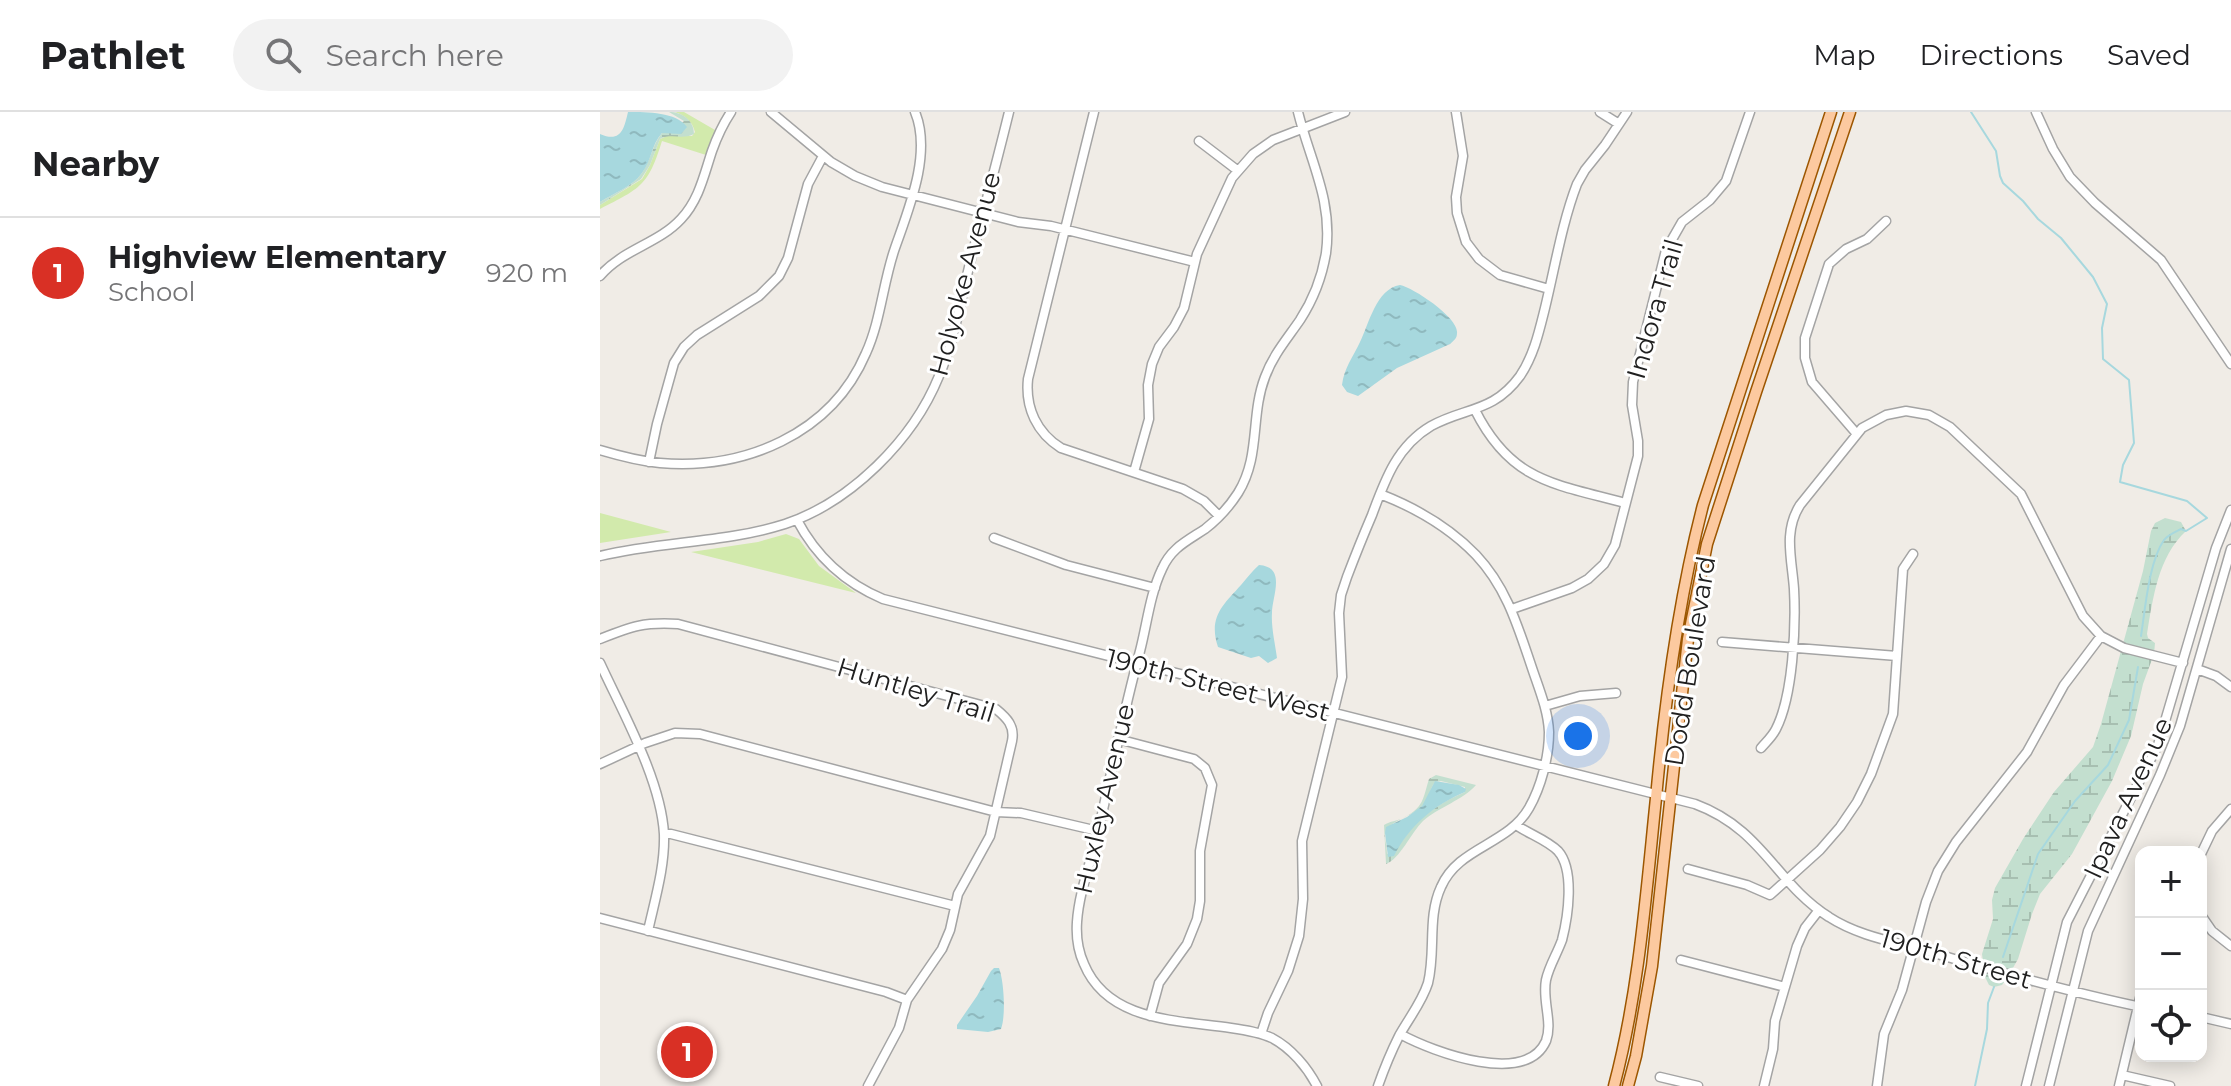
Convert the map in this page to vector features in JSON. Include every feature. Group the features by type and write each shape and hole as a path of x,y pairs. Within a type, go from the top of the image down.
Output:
{"main road":[{"name":"Dodd Boulevard","path":"1614,1086 1638,963 1673,652 1692,545 1831,112"},
{"name":"Dodd Boulevard","path":"1628,1086 1652,966 1688,639 1707,544 1850,112"}],"street":[{"path":"600,276 618,259 664,234 684,217 697,194 715,141 731,112"},
{"path":"771,112 823,156 864,180 1018,222 1065,230 1195,262"},
{"path":"600,450 649,462 702,463 749,455 786,441 829,408 853,378 866,354 920,161 921,129 915,112"},
{"name":"Holyoke Avenue","path":"600,556 742,535 797,520 836,498 867,476 885,458 915,421 935,386 946,357 1009,112"},
{"path":"1094,112 1028,379 1028,402 1038,427 1054,444 1070,453 1190,492 1219,516"},
{"name":"Huxley Avenue","path":"1298,112 1319,175 1326,208 1324,264 1308,307 1267,370 1259,398 1255,447 1238,493 1219,516 1172,552 1162,567 1077,916 1077,940 1080,955 1091,977 1106,995 1126,1008 1150,1016 1261,1034 1274,1039 1291,1052 1317,1086"},
{"path":"1134,472 1149,419 1148,385 1152,364 1184,308 1195,262 1237,170 1280,136 1345,112"},
{"path":"1456,112 1463,156 1456,197 1457,213 1466,242 1479,259 1500,275 1549,289"},
{"path":"1600,112 1619,124"},
{"path":"1261,1034 1293,960 1299,936 1304,830 1343,672 1339,618 1341,595 1380,494 1393,464 1415,437 1439,422 1493,401 1526,367 1535,346 1577,184 1627,112"},
{"name":"Indora Trail","path":"1512,609 1572,588 1598,570 1613,550 1638,456 1632,405 1633,382 1666,250 1682,222 1710,200 1726,181 1750,112"},
{"path":"2036,112 2070,177 2102,210 2161,260 2231,364"},
{"path":"1199,141 1237,170"},
{"path":"649,462 674,363 684,347 697,335 759,296 776,280 788,258 808,184 823,156"},
{"path":"1856,433 1812,382 1805,358 1805,338 1829,264 1846,249 1867,239 1886,221"},
{"path":"1475,410 1499,448 1528,472 1550,483 1625,503"},
{"path":"1761,748 1778,726 1788,685 1794,607 1790,528 1800,505 1856,433 1886,415 1906,411 1929,415 1950,427 2021,494 2083,616 2101,636 2124,648 2183,663"},
{"path":"1378,1086 1400,1034 1428,983 1434,911 1444,880 1468,854 1516,825 1533,800 1544,767 1549,735 1545,706 1512,609 1488,570 1463,543 1417,510 1380,494"},
{"name":"Ipava Avenue","path":"2026,1086 2067,922 2165,728 2216,548 2231,510"},
{"name":"190th Street West","path":"797,520 829,564 851,582 896,603 1670,798"},
{"path":"994,538 1066,565 1155,588"},
{"name":"Ipava Avenue","path":"2049,1086 2088,931 2173,745 2231,549"},
{"path":"1688,869 1747,885 1770,895 1820,850 1840,827 1871,774 1893,714 1903,569 1913,554"},
{"name":"Huntley Trail","path":"600,639 626,628 651,623 678,624 996,709 1007,718 1014,734 990,836 965,878 942,949 907,1000 899,1028 868,1086"},
{"path":"1877,1086 1884,1034 1902,990 1926,902 1939,870 1956,842 2027,752 2064,685 2101,636"},
{"path":"1722,642 1897,656"},
{"path":"600,663 638,746 658,801 664,834 662,870 648,931"},
{"path":"2197,669 2216,676 2231,687"},
{"path":"1545,706 1580,696 1616,693"},
{"path":"600,764 675,733 700,734 996,812 1021,813 1098,831"},
{"path":"1118,739 1194,759 1205,768 1212,785 1200,851 1197,919 1187,944 1159,983 1150,1016"},
{"name":"190th Street","path":"1670,798 1704,808 1735,824 1819,910 1853,929 2072,992 2135,1005"},
{"path":"2205,846 2212,831 2231,809"},
{"path":"1400,1034 1446,1057 1498,1070 1510,1070 1527,1064 1543,1048 1548,1028 1545,987 1564,930 1568,871 1555,848 1516,825"},
{"path":"664,834 955,906"},
{"path":"1764,1086 1773,1049 1775,1021 1800,937 1819,910"},
{"path":"600,918 907,1000"},
{"path":"2203,918 2212,931 2231,946"},
{"path":"1681,960 1785,987"},
{"path":"2207,1018 2231,1024"},
{"path":"2119,1086 2135,1025"},
{"path":"2122,1075 2170,1086"},
{"path":"1660,1077 1698,1086"}],"green space":[{"path":"669,112 686,118 694,134 660,139 641,179 600,205 600,202 638,178 662,133 672,132 684,121"},
{"path":"675,112 684,112 715,130 706,155 662,141 652,168 641,184 600,209 600,205 642,179 660,139 692,136 695,132 690,122"},
{"path":"600,513 671,532 600,543"},
{"path":"2165,518 2181,522 2186,531 2169,553 2158,579 2147,634 2155,643 2154,654 2143,684 2131,736 2112,781 2072,854 2040,894 2018,959 2002,985 1994,987 1985,977 1982,954 1993,919 1995,888 2054,792 2093,747 2143,571 2151,531 2155,523"},
{"path":"786,534 799,539 819,566 856,593 691,552 758,542"},
{"path":"1436,775 1476,785 1423,821 1396,857 1386,864 1384,825 1410,814 1424,797 1429,779","holes":["1435,782 1465,787 1465,792 1425,815 1387,854 1387,830 1424,804"]}],"water":[{"path":"628,112 669,116 687,127 681,134 662,133 638,178 600,202 600,134 613,137 620,133"},
{"path":"1400,285 1444,312 1456,327 1456,338 1450,344 1397,368 1358,396 1347,392 1342,385 1345,373 1374,308 1385,293"},
{"path":"1259,565 1273,571 1276,583 1272,618 1277,658 1268,663 1259,656 1251,658 1218,647 1215,637 1219,612"},
{"path":"1435,781 1466,789 1424,818 1407,835 1394,856 1388,857 1386,827 1422,806"},
{"path":"999,968 1004,998 1001,1029 988,1032 957,1029 991,971"}],"waterway":[{"path":"1971,112 1996,151 2003,183 2061,238 2093,277 2107,304 2102,328 2103,359 2129,380 2134,443 2123,465 2120,482 2187,501 2207,518 2164,540 2148,586 2141,636"},
{"path":"2003,957 2038,854 2075,801 2108,765 2129,720 2138,667"},
{"path":"1975,1086 1987,1029 1988,1003 1994,987"}],"place":[{"name":"Highview Elementary","path":"687,1052"}]}
